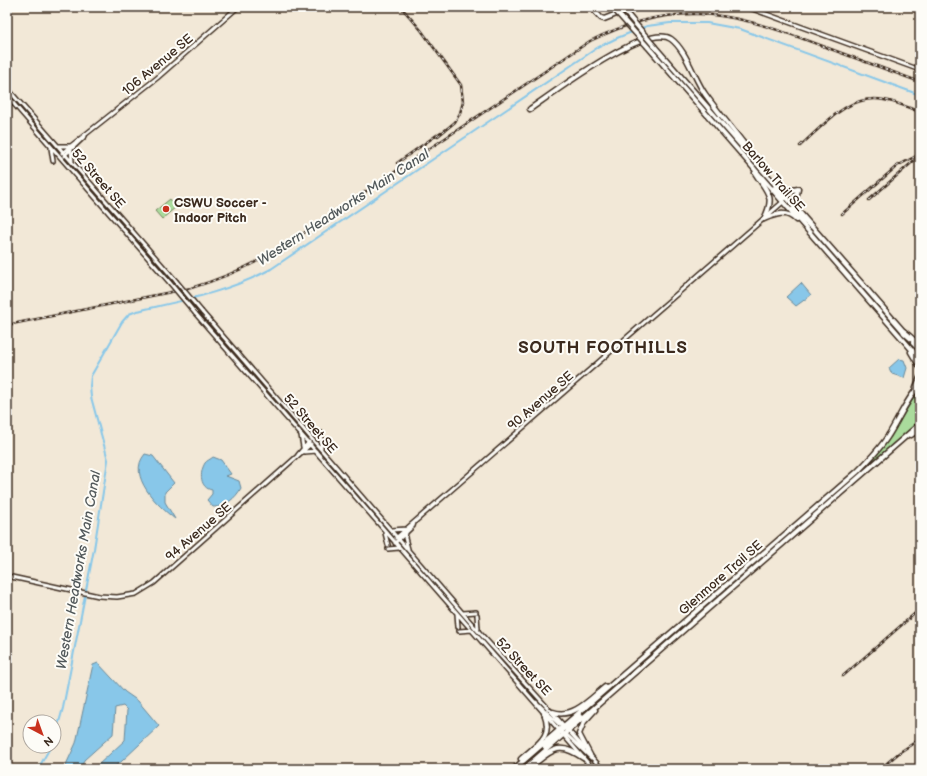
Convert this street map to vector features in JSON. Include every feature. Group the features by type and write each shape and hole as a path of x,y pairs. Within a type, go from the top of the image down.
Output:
{"highway":[{"path":"904,332 920,346"}],"main road":[{"name":"106 Avenue SE","path":"60,157 156,78 238,7"},
{"path":"591,7 601,18 604,19 634,7"},
{"name":"Barlow Trail SE","path":"612,7 920,359"},
{"name":"Barlow Trail SE","path":"621,7 920,350"},
{"path":"748,7 920,70"},
{"path":"530,109 596,64 624,48 653,37 663,36 675,43 705,94 757,163"},
{"name":"52 Street SE","path":"7,88 176,281 408,551 463,612 478,631 553,712 583,758 593,769"},
{"name":"52 Street SE","path":"7,96 170,283 195,314 310,443 399,548 544,713 590,755 602,769"},
{"path":"51,146 53,161"},
{"path":"58,146 71,148 71,158 74,165"},
{"path":"744,158 769,194 770,207 764,219"},
{"path":"763,179 784,198 788,198"},
{"path":"774,182 788,192 798,189 796,202 807,219"},
{"name":"90 Avenue SE","path":"394,542 407,528 788,198"},
{"path":"783,202 825,240"},
{"path":"764,219 786,213 793,217 811,234"},
{"path":"902,338 920,367"},
{"path":"910,398 920,378"},
{"name":"Glenmore Trail SE","path":"524,769 614,682 870,459 888,436 910,398 920,385"},
{"name":"Glenmore Trail SE","path":"514,769 623,682 894,447 918,429 920,424"},
{"path":"301,433 303,448"},
{"path":"321,433 321,450"},
{"name":"94 Avenue SE","path":"7,576 99,596 125,596 136,594 154,583 313,440"},
{"name":"94 Avenue SE","path":"298,455 303,453 310,443"},
{"path":"303,453 316,451"},
{"name":"90 Avenue SE","path":"398,538 406,534 414,523"},
{"path":"391,530 396,531 407,528"},
{"path":"385,531 388,547 399,548"},
{"path":"406,534 405,538 408,551"},
{"path":"456,612 459,629 472,630"},
{"path":"463,612 477,613 478,631"},
{"path":"553,712 566,714 575,710 628,670"},
{"path":"590,755 580,739 579,730 584,722 623,682"},
{"path":"533,700 542,706 586,754 594,760"},
{"path":"511,769 546,734 548,726 544,713"},
{"path":"527,769 554,749 568,748 583,758"}],"green space":[{"name":"CSWU Soccer - Indoor Pitch","path":"170,199 176,207 162,219 155,211"},
{"path":"920,388 920,420 871,463 870,462 887,442"}],"water":[{"path":"801,283 811,295 796,306 786,297"},
{"path":"899,359 904,360 907,368 904,378 892,374 889,368"},
{"path":"145,454 153,456 174,483 165,492 165,502 175,519 153,499 146,490 139,472 140,463"},
{"path":"213,457 221,460 231,474 226,476 239,481 241,488 230,501 217,507 213,507 207,500 212,494 212,490 205,486 201,475 205,463"},
{"path":"98,663 125,692 138,701 159,726 122,761 111,769 102,769 98,765 125,740 127,710 123,706 115,708 113,734 84,760 81,769 64,769 76,743 93,665"}],"waterway":[{"name":"Western Headworks Main Canal","path":"61,714 94,549 108,460 91,397 91,376 122,322 129,314 189,299 239,284 271,269 597,48 647,26 670,23 707,23 740,29 920,95"},
{"name":"Western Headworks Main Canal","path":"38,769 46,754"}],"railway":[{"path":"401,7 421,30 461,85 463,102 460,113 455,122 438,136"},
{"path":"917,7 920,12"},
{"path":"7,325 191,288 242,269 289,243 590,41 620,28 647,19 673,15 699,14 751,22 779,30 920,82"},
{"path":"800,146 838,112 859,101 871,99 884,100 920,112"},
{"path":"397,163 441,132"},
{"path":"842,214 897,166 920,154"},
{"path":"869,200 917,158"},
{"path":"843,676 920,609"},
{"path":"880,769 900,752 920,739"}],"place":[{"name":"CSWU Soccer - Indoor Pitch","path":"166,209"}],"district":[{"name":"SOUTH FOOTHILLS","path":"603,347"}]}
